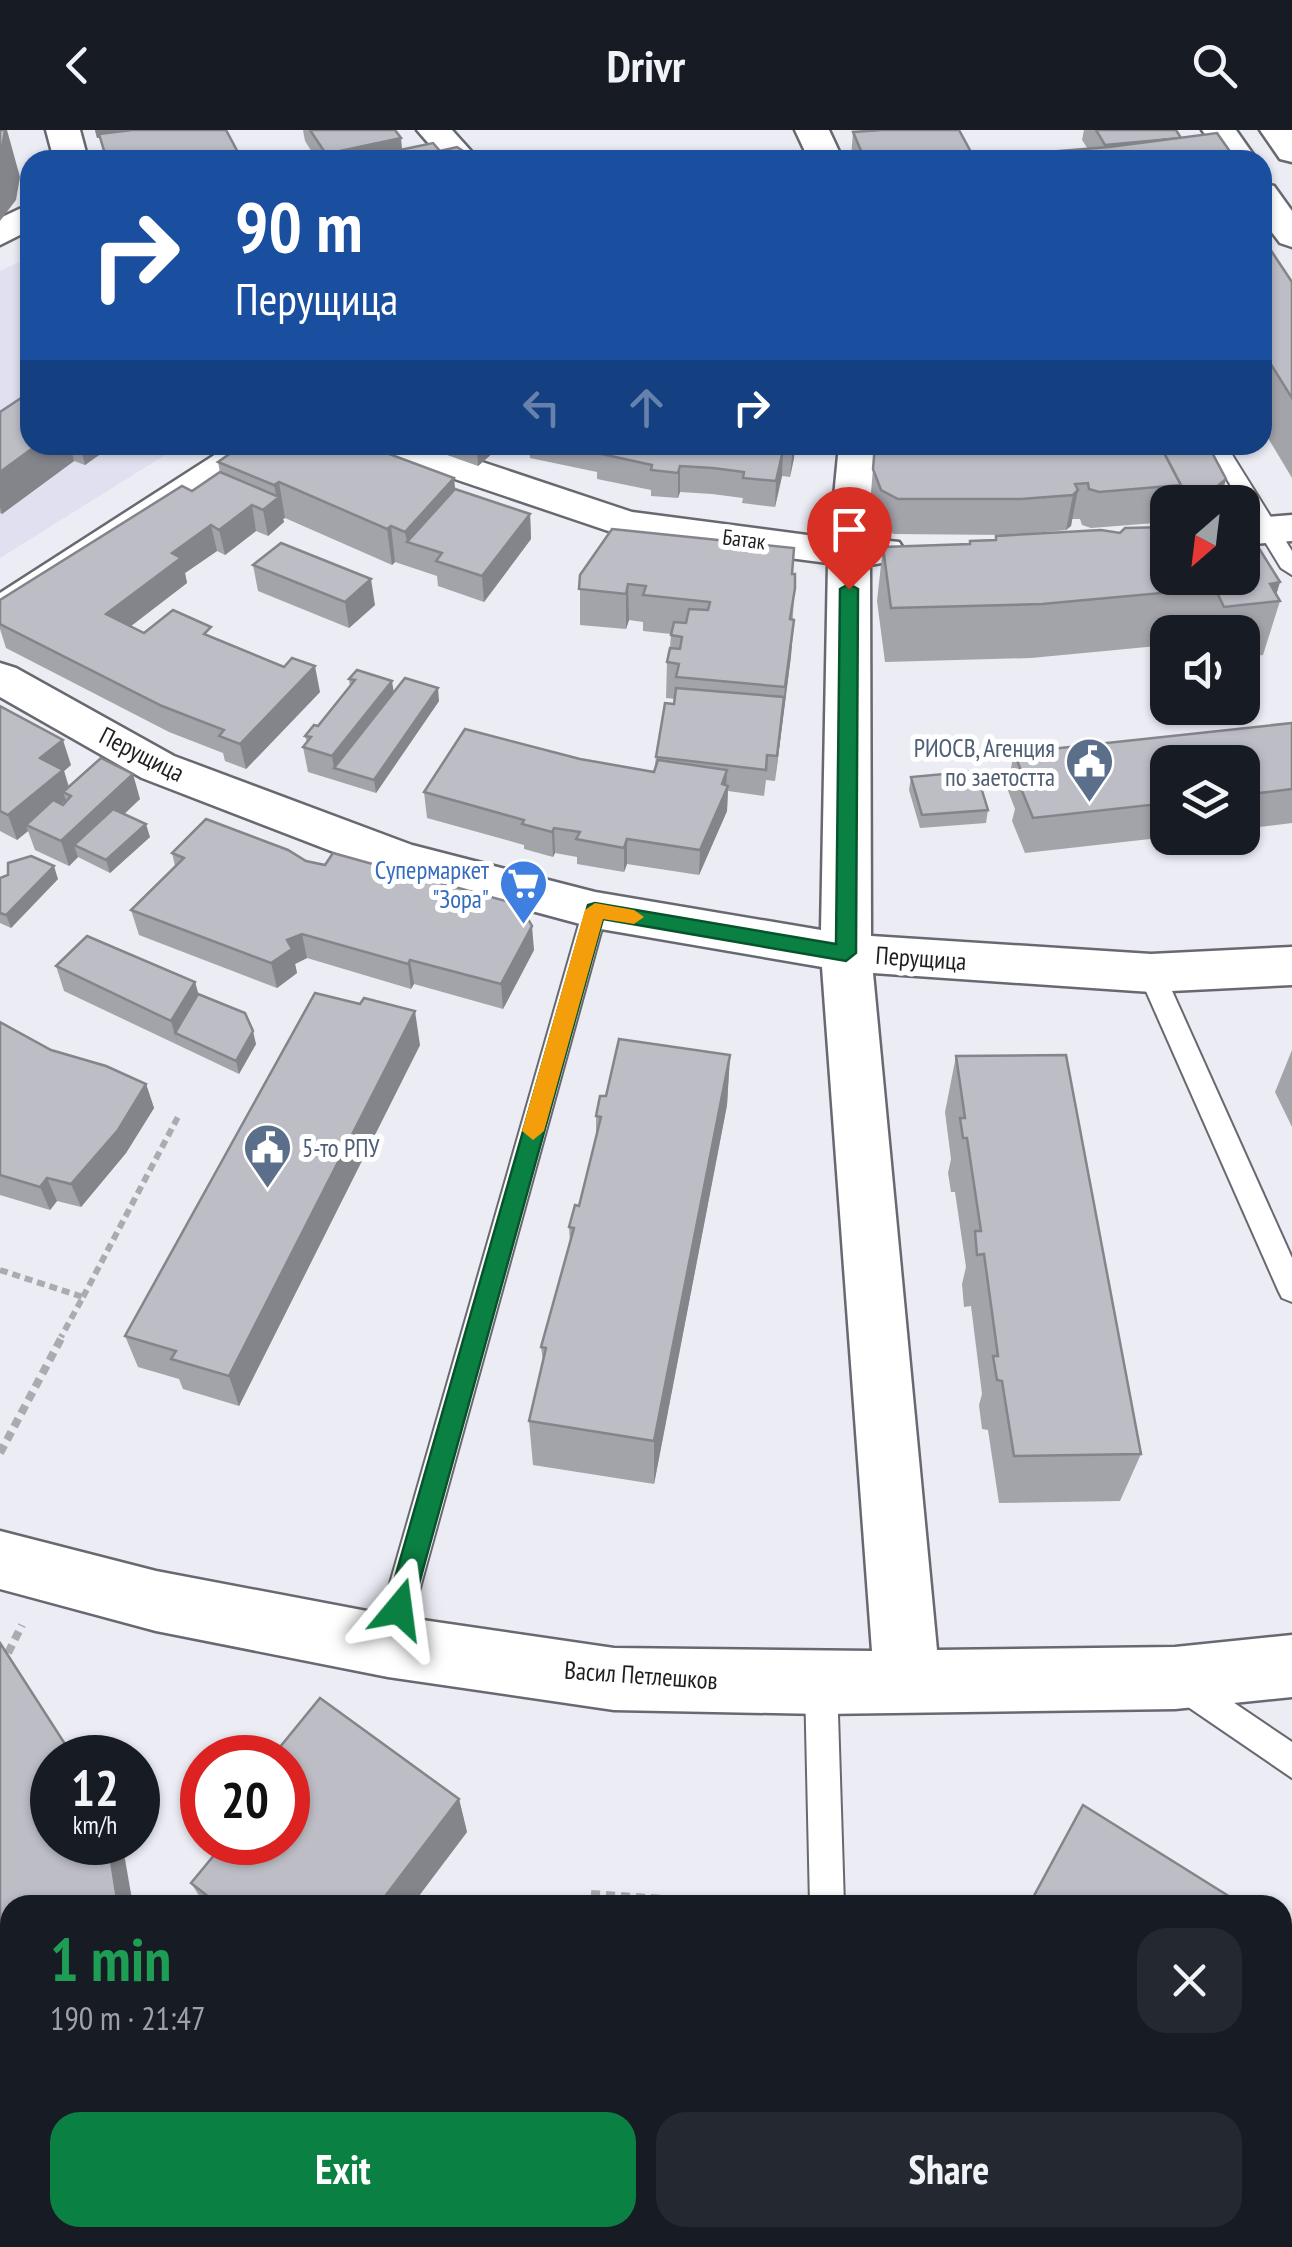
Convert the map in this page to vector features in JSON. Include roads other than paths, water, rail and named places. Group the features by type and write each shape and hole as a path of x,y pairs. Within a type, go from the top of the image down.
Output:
{"street":[{"path":"434,130 453,150"},
{"path":"1277,130 1292,152"},
{"path":"1272,207 1292,236"},
{"path":"0,612 242,455"},
{"name":"Батак","path":"422,455 626,524 849,553 929,549"},
{"path":"858,455 849,553 846,953 907,1680"},
{"name":"Перущица","path":"0,678 158,767 400,859 595,910 846,953 1152,973 1292,966"},
{"name":"Васил Петлешков","path":"0,1560 156,1601 388,1646 614,1679 821,1683 1175,1678 1292,1666"}],"lane":[{"path":"1222,455 1292,568"},
{"path":"388,1646 595,910"},
{"path":"1152,973 1292,1290"},
{"path":"1175,1678 1292,1762"},
{"path":"821,1683 827,1895"}],"place":[{"name":"РИОСВ, Агенция по заетостта","path":"1090,804"},
{"name":"Супермаркет \"Зора\"","path":"524,926"},
{"name":"5-то РПУ","path":"267,1190"}]}
